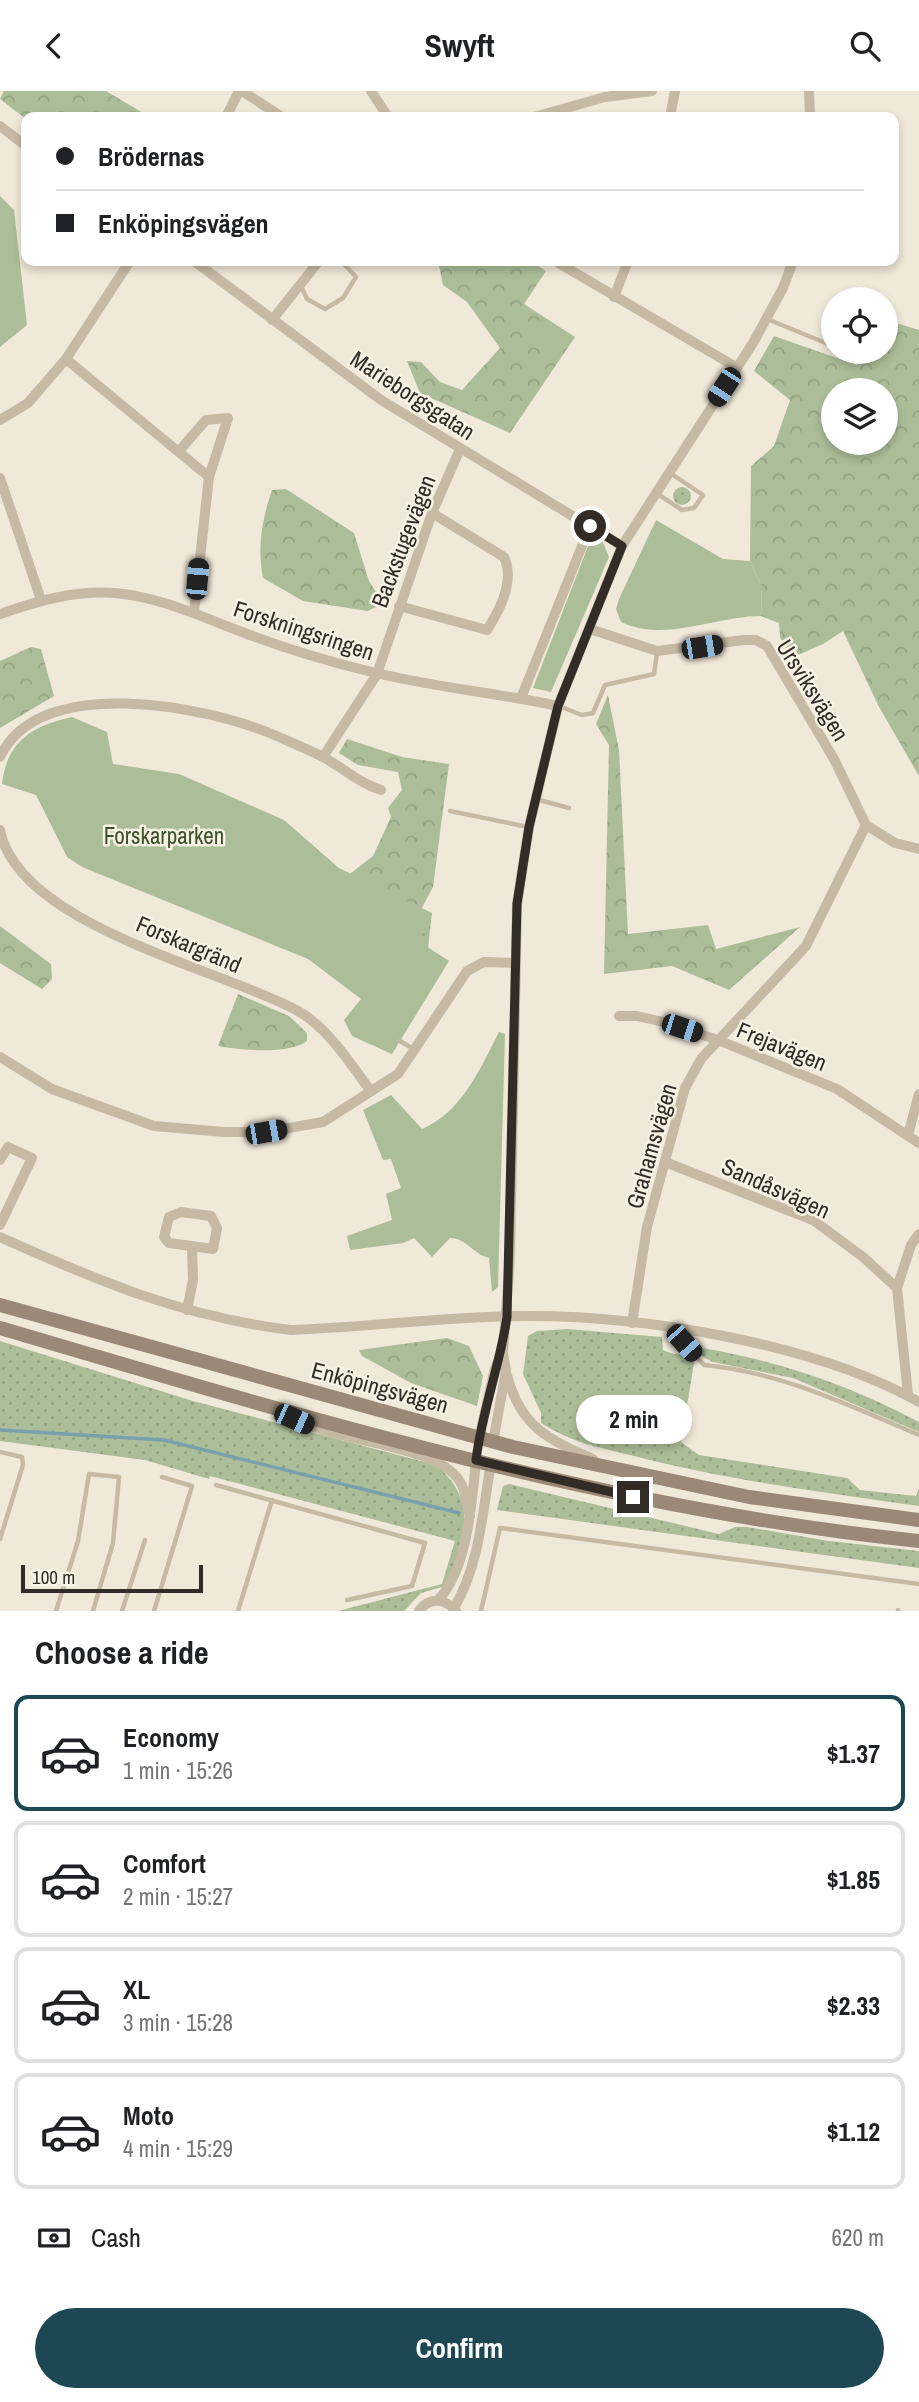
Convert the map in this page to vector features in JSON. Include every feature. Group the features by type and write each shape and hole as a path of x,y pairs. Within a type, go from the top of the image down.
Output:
{"main road":[{"name":"Enköpingsvägen","path":"0,1305 486,1440 749,1497 919,1520"},
{"name":"Enköpingsvägen","path":"0,1328 280,1409 484,1462 738,1517 919,1541"},
{"path":"484,1462 486,1440"}],"street":[{"path":"229,112 240,91 274,112"},
{"path":"370,91 385,112"},
{"path":"552,112 606,97 652,91"},
{"path":"671,112 675,91"},
{"path":"809,91 810,112"},
{"path":"0,126 21,142"},
{"path":"0,420 28,403 66,359 127,266"},
{"name":"Marieborgsgatan","path":"201,266 381,400 622,546"},
{"path":"272,320 314,266"},
{"path":"563,266 736,367"},
{"path":"614,297 626,266"},
{"path":"620,1471 561,1445 536,1430 513,1398 506,1371 503,1353 507,1317 517,904 529,827 558,706 622,546 766,318 783,288 791,266"},
{"path":"66,359 209,477"},
{"path":"179,451 206,420 229,418 209,477 202,519 194,612"},
{"name":"Backstugevägen","path":"323,757 377,674 432,513 460,449"},
{"path":"0,478 41,600"},
{"path":"399,606 487,630 508,583 509,567 504,557 432,513"},
{"path":"521,698 583,537 590,526"},
{"name":"Forskningsringen","path":"0,614 41,600 114,593 158,601 194,612 242,632 377,674 558,706"},
{"name":"Ursviksvägen","path":"590,629 657,651 744,640 756,640 767,646 834,759 866,825"},
{"path":"0,757 6,744 31,723 68,709 108,703 154,704 196,710 250,726 323,757 358,782 381,790"},
{"path":"866,825 895,843 919,849"},
{"name":"Grahamsvägen","path":"632,1323 647,1227 685,1088 701,1059 806,946 866,825"},
{"name":"Forskargränd","path":"0,831 20,872 47,898 96,925 300,1012 336,1044 370,1090"},
{"path":"0,1057 52,1089 155,1126 266,1132 323,1122 398,1074 467,971 484,962 515,963"},
{"name":"Frejavägen","path":"619,1016 638,1016 663,1022 718,1040 837,1089 919,1143"},
{"path":"908,1135 919,1094"},
{"path":"0,1160 8,1147 32,1158 0,1224"},
{"name":"Sandåsvägen","path":"665,1162 813,1220 863,1257 897,1288"},
{"path":"181,1212 211,1216 217,1228 213,1249 192,1248 169,1243 164,1237 169,1217 181,1212"},
{"path":"908,1395 897,1288 911,1245 919,1234"},
{"path":"0,1237 97,1281 187,1310 291,1330 507,1317 632,1323 758,1344 831,1365 908,1395 919,1402"},
{"path":"187,1310 193,1280 192,1248"},
{"path":"486,1440 495,1368 503,1353"},
{"path":"486,1440 506,1371"},
{"path":"280,1409 314,1429 436,1461 460,1482 470,1516"},
{"path":"419,1611 424,1605 438,1600 456,1572 484,1462"},
{"path":"438,1600 455,1609 477,1554 484,1462"}],"lane":[{"path":"299,283 307,299 325,309 343,298 356,278 345,266"},
{"path":"766,318 821,341"},
{"path":"656,493 682,510 694,508 704,495 669,472"},
{"path":"558,706 582,715 593,713 605,685 654,674 657,651"},
{"path":"535,799 569,808"},
{"path":"450,811 529,827"},
{"path":"400,1041 415,1050"},
{"path":"682,1331 684,1343 704,1365 735,1368 792,1381 919,1435"},
{"path":"0,1452 22,1457 23,1465 0,1539"},
{"path":"56,1611 78,1541 89,1474 119,1477 113,1543 93,1611"},
{"path":"155,1611 192,1486 162,1477"},
{"path":"216,1485 425,1543 412,1586 347,1600"},
{"path":"238,1611 272,1500"},
{"path":"481,1611 500,1528 919,1584"},
{"path":"122,1611 145,1540"}],"green space":[{"path":"4,91 106,91 141,112 21,112 21,115 0,99"},
{"path":"0,196 14,210 27,325 0,347"},
{"path":"439,266 538,266 546,271 524,304 575,337 510,433 420,393 407,361 421,362 440,382 462,390 500,348 467,302 443,285"},
{"path":"538,320 570,340 560,357 528,337"},
{"path":"898,324 919,330 919,776 879,707 843,631 823,644 791,658 780,637 779,623 761,616 762,587 750,561 751,466 774,446 790,400 754,371 774,336 821,352 821,364 898,364"},
{"path":"682,487 688,490 691,496 688,502 682,505 676,502 673,496 676,490"},
{"path":"286,489 354,533 369,581 383,603 368,611 303,601 263,578 261,544 266,512 272,490"},
{"path":"656,520 723,559 750,561 762,587 761,616 655,630 621,622 616,609 619,599"},
{"path":"592,536 602,540 609,557 551,692 533,688"},
{"path":"31,647 41,649 54,696 0,728 0,661"},
{"path":"608,695 619,750 628,934 708,925 716,949 800,927 729,990 672,966 604,974 609,745 596,724"},
{"name":"Forskarparken","path":"72,717 107,732 113,764 179,774 284,820 339,868 432,913 412,937 449,961 392,1054 352,1036 344,1020 361,999 308,959 82,867 67,857 36,795 2,784 9,757 24,738 45,725"},
{"path":"347,739 402,757 449,764 433,887 410,930 346,877 373,856 391,817 388,808 402,790 398,772 358,765 339,753"},
{"path":"432,913 428,948 411,937"},
{"path":"0,926 51,964 52,979 42,989 0,963"},
{"path":"238,994 289,1016 307,1033 307,1041 277,1050 218,1046"},
{"path":"499,1032 505,1034 498,1287 492,1292 489,1258 456,1239 450,1238 432,1257 414,1238 403,1243 350,1250 347,1236 392,1220 386,1194 401,1188 391,1159 383,1160 363,1110 391,1095 422,1129 436,1121 459,1101"},
{"path":"567,1329 662,1337 663,1350 674,1354 691,1349 694,1363 681,1442 699,1455 847,1478 860,1490 916,1496 919,1488 919,1506 702,1472 594,1446 553,1430 541,1423 541,1413 523,1374 528,1336 537,1331"},
{"path":"447,1338 469,1346 483,1376 477,1406 411,1383 362,1356 359,1350"},
{"path":"0,1341 193,1401 436,1465 450,1479 463,1507 463,1537 445,1586 421,1593 404,1611 338,1611 442,1584 455,1541 210,1476 209,1479 145,1460 0,1441"},
{"path":"702,1348 786,1367 840,1386 919,1422 919,1432 793,1378 713,1362 701,1356"},
{"path":"509,1484 719,1534 735,1527 747,1527 829,1541 919,1551 919,1568 497,1510 503,1486"}],"waterway":[{"path":"0,1430 164,1440 459,1513"}],"route":[{"path":"590,526 622,546 558,706 529,827 517,904 507,1317 503,1353 495,1368 476,1460 633,1497"}]}
